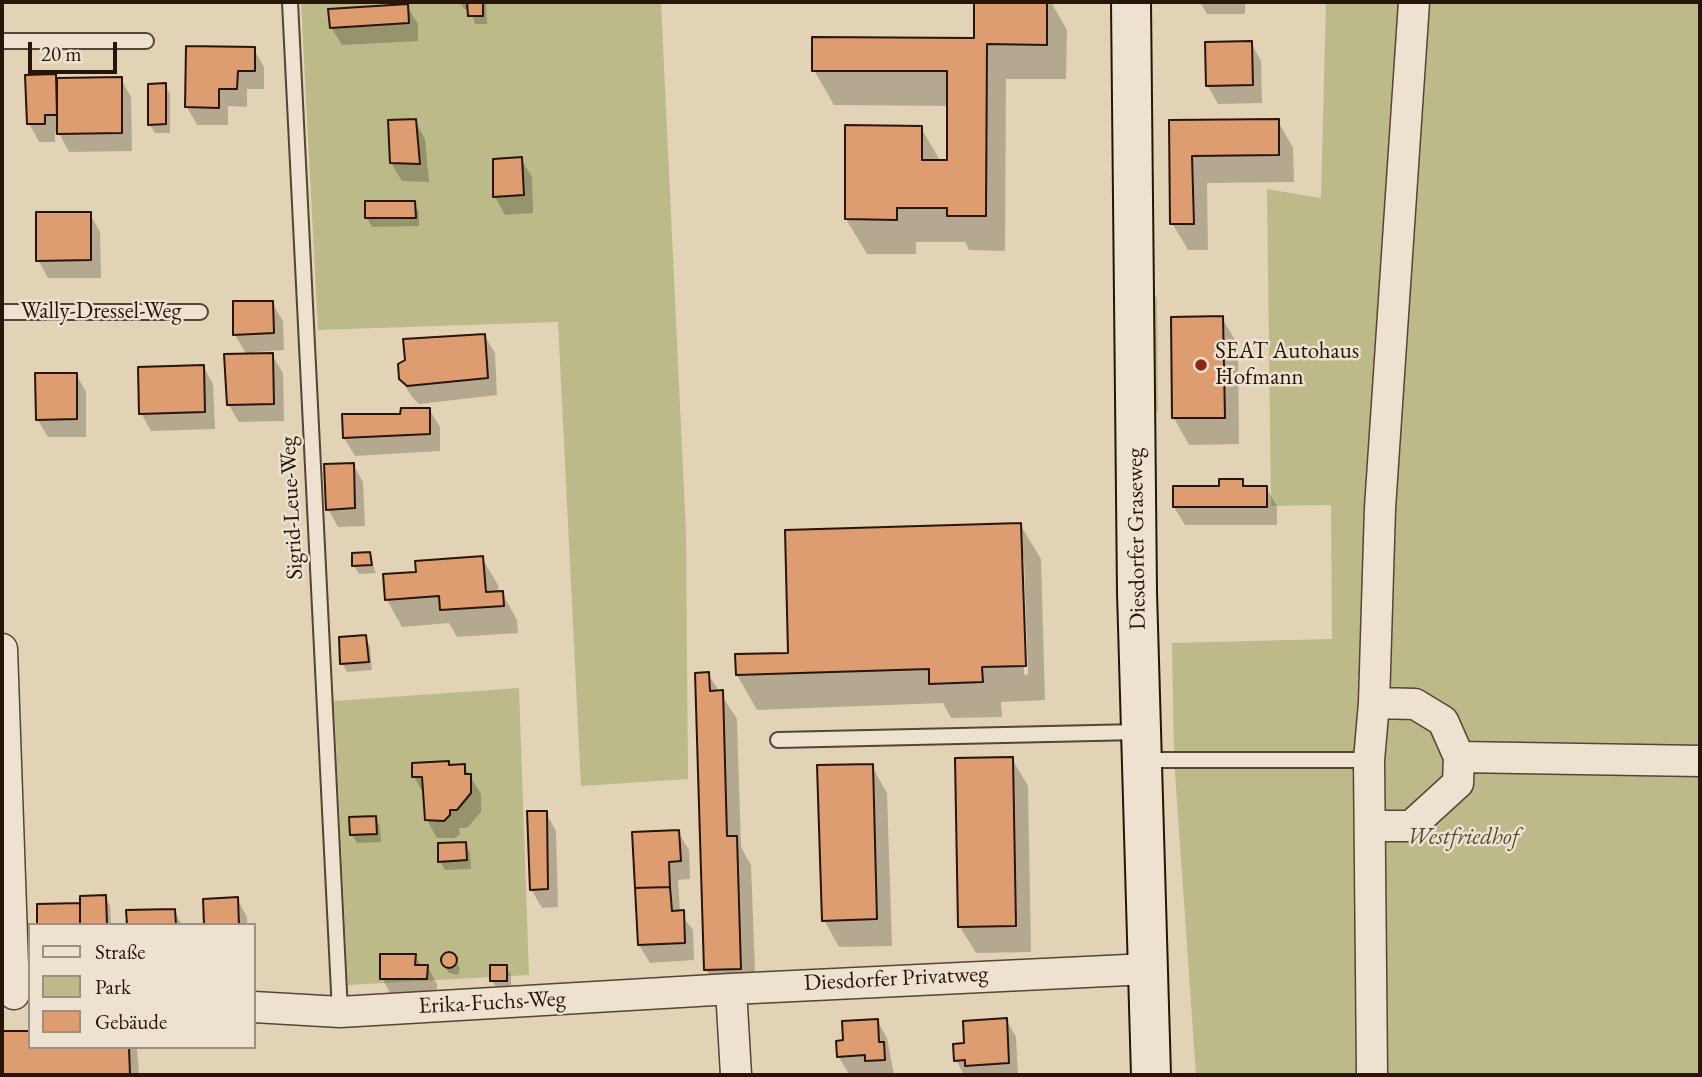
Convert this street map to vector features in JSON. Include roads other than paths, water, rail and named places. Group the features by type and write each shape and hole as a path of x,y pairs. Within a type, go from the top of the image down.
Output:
{"main road":[{"name":"Diesdorfer Graseweg","path":"1131,2 1141,746 1151,1075"}],"street":[{"path":"1372,1075 1369,760 1374,703 1380,508 1414,2"},
{"path":"2,649 15,994"},
{"path":"1370,826 1411,826 1458,783 1459,757 1443,721 1415,704 1374,703"},
{"path":"1459,757 1700,761"},
{"name":"Diesdorfer Privatweg","path":"731,989 1148,968"},
{"name":"Erika-Fuchs-Weg","path":"256,1007 340,1012 731,989"},
{"path":"731,989 736,1075"}],"lane":[{"name":"Sigrid-Leue-Weg","path":"290,2 340,1012"},
{"path":"2,41 146,41"},
{"name":"Wally-Dressel-Weg","path":"2,312 200,312"},
{"path":"778,740 1141,746 1369,760"}],"place":[{"name":"SEAT Autohaus Hofmann","path":"1201,365"}],"park label":[{"name":"Westfriedhof","path":"1463,838"}]}
